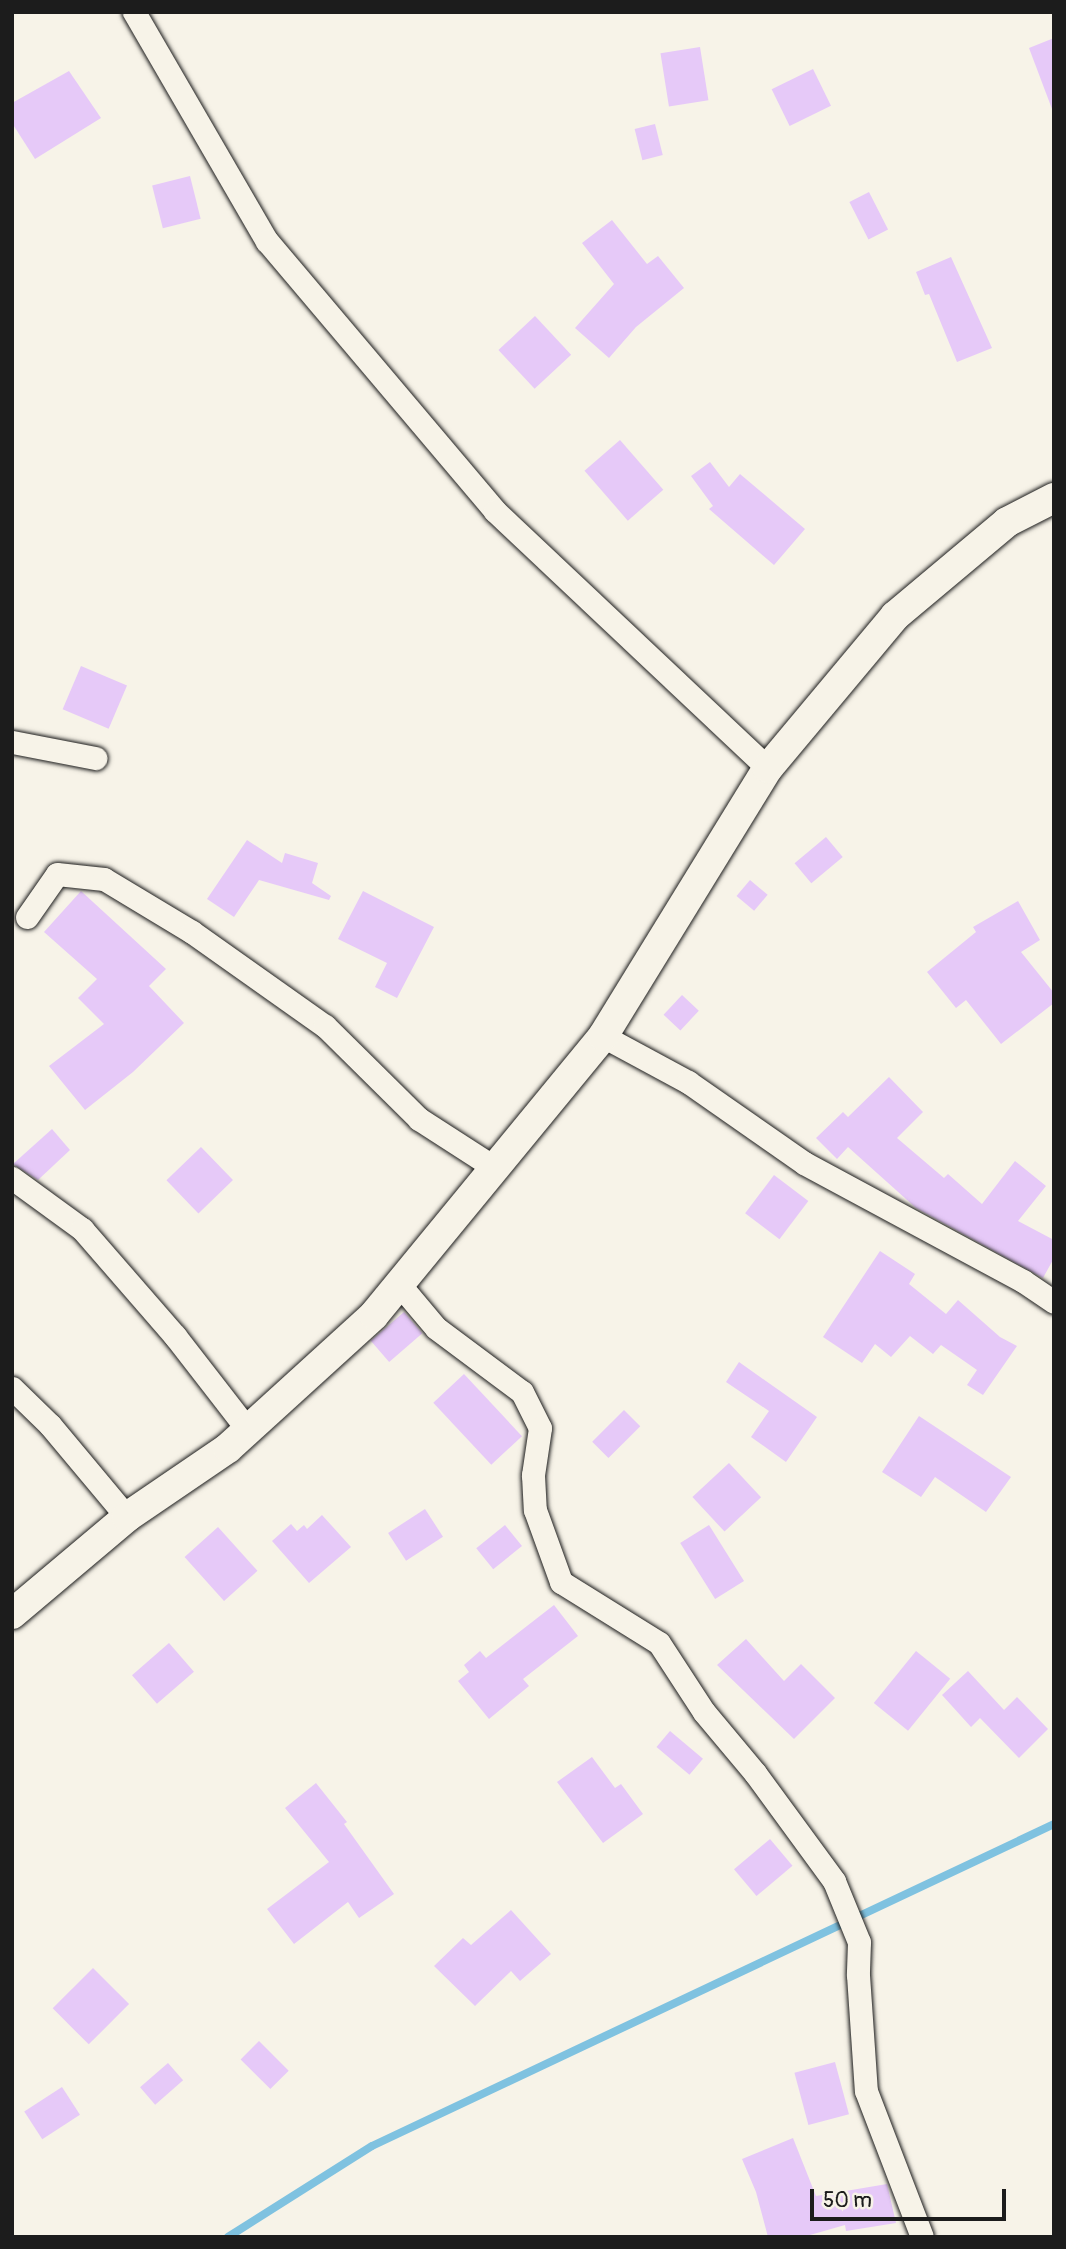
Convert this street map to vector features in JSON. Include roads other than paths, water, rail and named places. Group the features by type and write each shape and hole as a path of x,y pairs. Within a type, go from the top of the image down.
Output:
{"street":[{"path":"134,12 276,251 495,511 768,768"},
{"path":"12,1615 127,1517 248,1430 374,1315 603,1036 768,768 895,615 1007,522 1054,498"},
{"path":"12,742 95,758"},
{"path":"27,917 57,874 104,879 192,932 325,1026 419,1119 495,1168"},
{"path":"603,1036 688,1082 804,1163 1023,1281 1054,1302"},
{"path":"12,1178 82,1229 175,1336 248,1430"},
{"path":"399,1284 436,1328 522,1392 540,1428 533,1475 535,1510 561,1582 659,1643 704,1712 755,1773 834,1881 859,1942 858,1975 866,2091 922,2237"},
{"path":"12,1388 50,1425 127,1517"}],"waterway":[{"path":"228,2237 372,2146 1054,1824"}]}
